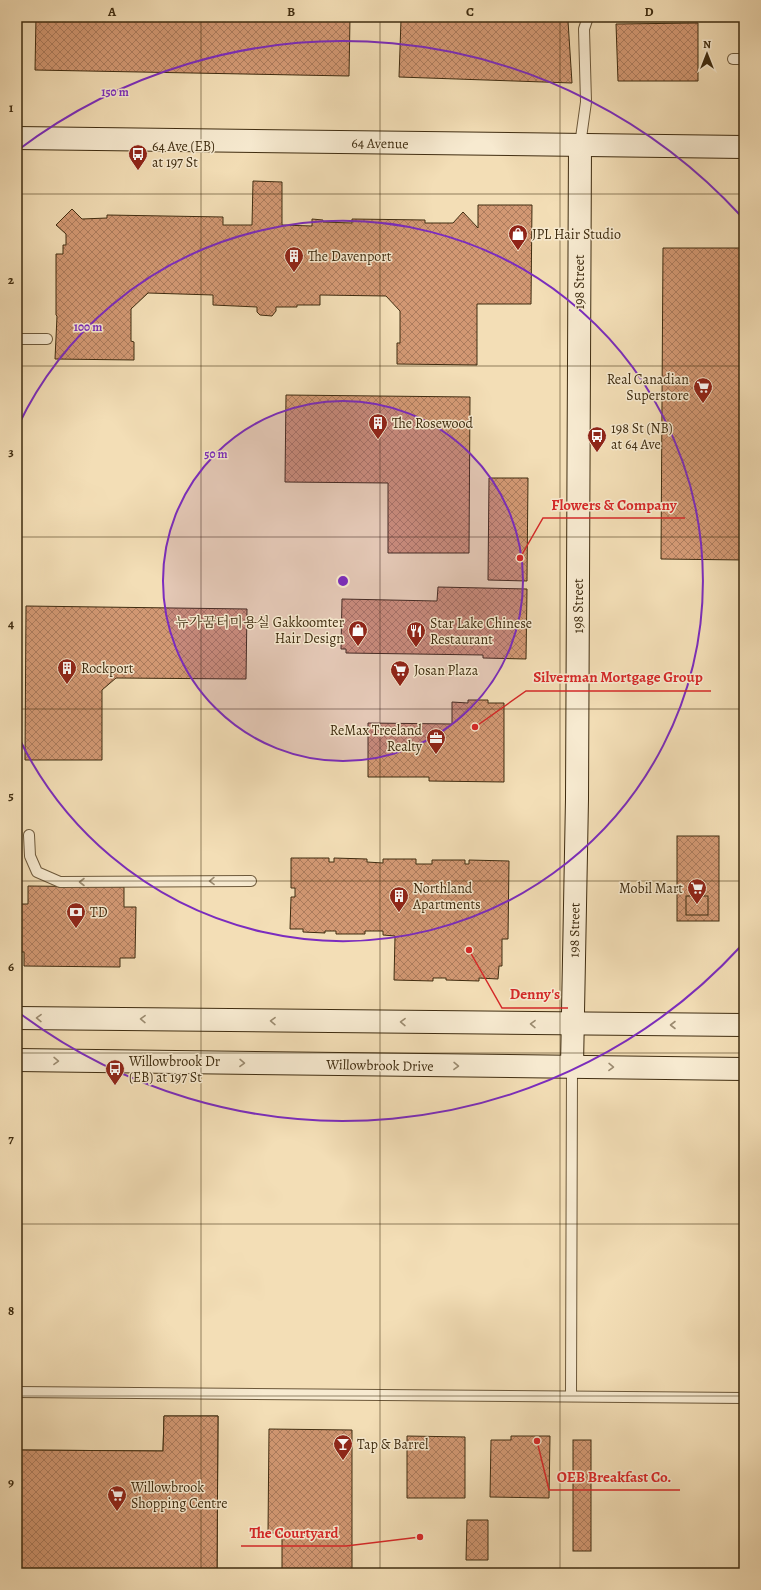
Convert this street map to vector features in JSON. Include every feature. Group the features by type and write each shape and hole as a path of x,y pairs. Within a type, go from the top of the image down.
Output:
{"main road":[{"name":"64 Avenue","path":"17,138 744,147"},
{"name":"198 Street","path":"572,1066 577,799 580,145"},
{"path":"17,1018 744,1025"},
{"name":"Willowbrook Drive","path":"17,1060 744,1069"}],"lane":[{"path":"580,145 586,102 584,29 588,17"},
{"path":"733,59 744,59"},
{"path":"17,339 47,339"},
{"path":"28,835 30,856 37,872 60,882 251,881"},
{"path":"571,1396 572,1066"},
{"path":"17,1392 744,1398"}],"building":[{"path":"36,17 350,17 349,76 35,70"},
{"path":"401,20 568,21 572,83 399,77"},
{"path":"698,23 698,81 618,81 616,24"},
{"name":"The Davenport","path":"253,181 282,182 282,225 312,226 312,219 323,220 323,222 352,223 352,219 425,220 425,223 453,223 463,212 478,228 478,205 532,205 531,304 477,304 477,365 397,364 397,343 400,343 400,311 386,296 320,295 320,305 276,307 276,311 272,316 260,315 257,312 257,307 213,305 213,295 148,293 131,309 131,341 134,342 134,360 55,359 57,316 56,254 63,254 63,245 66,245 66,234 56,225 72,209 82,219 107,218 107,215 223,217 223,225 252,225"},
{"name":"Real Canadian Superstore","path":"663,248 744,248 744,560 661,559"},
{"name":"The Rosewood","path":"286,395 470,397 469,553 388,553 388,483 285,482"},
{"path":"489,478 528,478 527,581 488,580"},
{"path":"438,587 527,589 526,659 483,658 483,655 346,653 346,649 341,649 342,599 437,601"},
{"name":"Rockport","path":"26,606 247,609 246,679 116,678 102,690 102,760 25,760"},
{"name":"ReMax Treeland Realty","path":"468,700 488,700 488,703 504,703 504,782 429,781 429,777 368,777 368,723 452,724 452,702 468,703"},
{"path":"677,836 719,836 719,921 677,921"},
{"name":"Northland Apartments","path":"291,858 329,858 329,862 334,862 334,858 367,859 367,862 383,863 383,859 416,859 416,864 432,864 432,860 465,860 465,864 469,864 469,860 509,861 508,939 502,939 502,966 499,966 498,979 479,978 479,981 446,980 446,978 433,978 433,981 394,980 395,936 383,935 383,931 365,931 365,934 336,934 336,931 325,931 325,933 303,932 303,929 290,929 291,897 295,897 295,888 291,888"},
{"name":"TD","path":"28,886 124,887 124,907 136,907 135,958 120,958 120,967 24,966 24,952 17,952 17,904 28,904"},
{"name":"Mobil Mart","path":"686,896 708,896 708,915 686,915"},
{"name":"Willowbrook Shopping Centre","path":"164,1416 218,1416 217,1573 17,1573 17,1450 163,1451"},
{"name":"Willowbrook Shopping Centre","path":"164,1416 218,1416 217,1573 17,1573 17,1450 163,1451"},
{"name":"Willowbrook Shopping Centre","path":"269,1429 352,1430 352,1573 282,1573 282,1533 268,1533"},
{"path":"407,1436 465,1437 465,1498 407,1498"},
{"path":"511,1436 550,1436 549,1498 490,1497 491,1440 511,1440"},
{"path":"573,1440 591,1440 591,1551 573,1551"},
{"path":"467,1520 488,1520 488,1560 466,1560"}],"place":[{"name":"64 Ave (EB) at 197 St","path":"138,171"},
{"name":"JPL Hair Studio","path":"518,251"},
{"name":"The Davenport","path":"294,273"},
{"name":"Real Canadian Superstore","path":"703,404"},
{"name":"The Rosewood","path":"378,440"},
{"name":"198 St (NB) at 64 Ave","path":"597,453"},
{"name":"Flowers & Company","path":"520,558"},
{"name":"뉴가꿈터미용실 Gakkoomter Hair Design","path":"358,647"},
{"name":"Star Lake Chinese Restaurant","path":"416,648"},
{"name":"Rockport","path":"67,685"},
{"name":"Josan Plaza","path":"400,687"},
{"name":"Silverman Mortgage Group","path":"475,727"},
{"name":"ReMax Treeland Realty","path":"436,755"},
{"name":"Mobil Mart","path":"697,905"},
{"name":"Northland Apartments","path":"399,913"},
{"name":"TD","path":"76,929"},
{"name":"Denny's","path":"469,950"},
{"name":"Willowbrook Dr (EB) at 197 St","path":"115,1086"},
{"name":"OEB Breakfast Co.","path":"537,1441"},
{"name":"Tap & Barrel","path":"343,1461"},
{"name":"Willowbrook Shopping Centre","path":"117,1512"},
{"name":"The Courtyard","path":"420,1537"}]}
